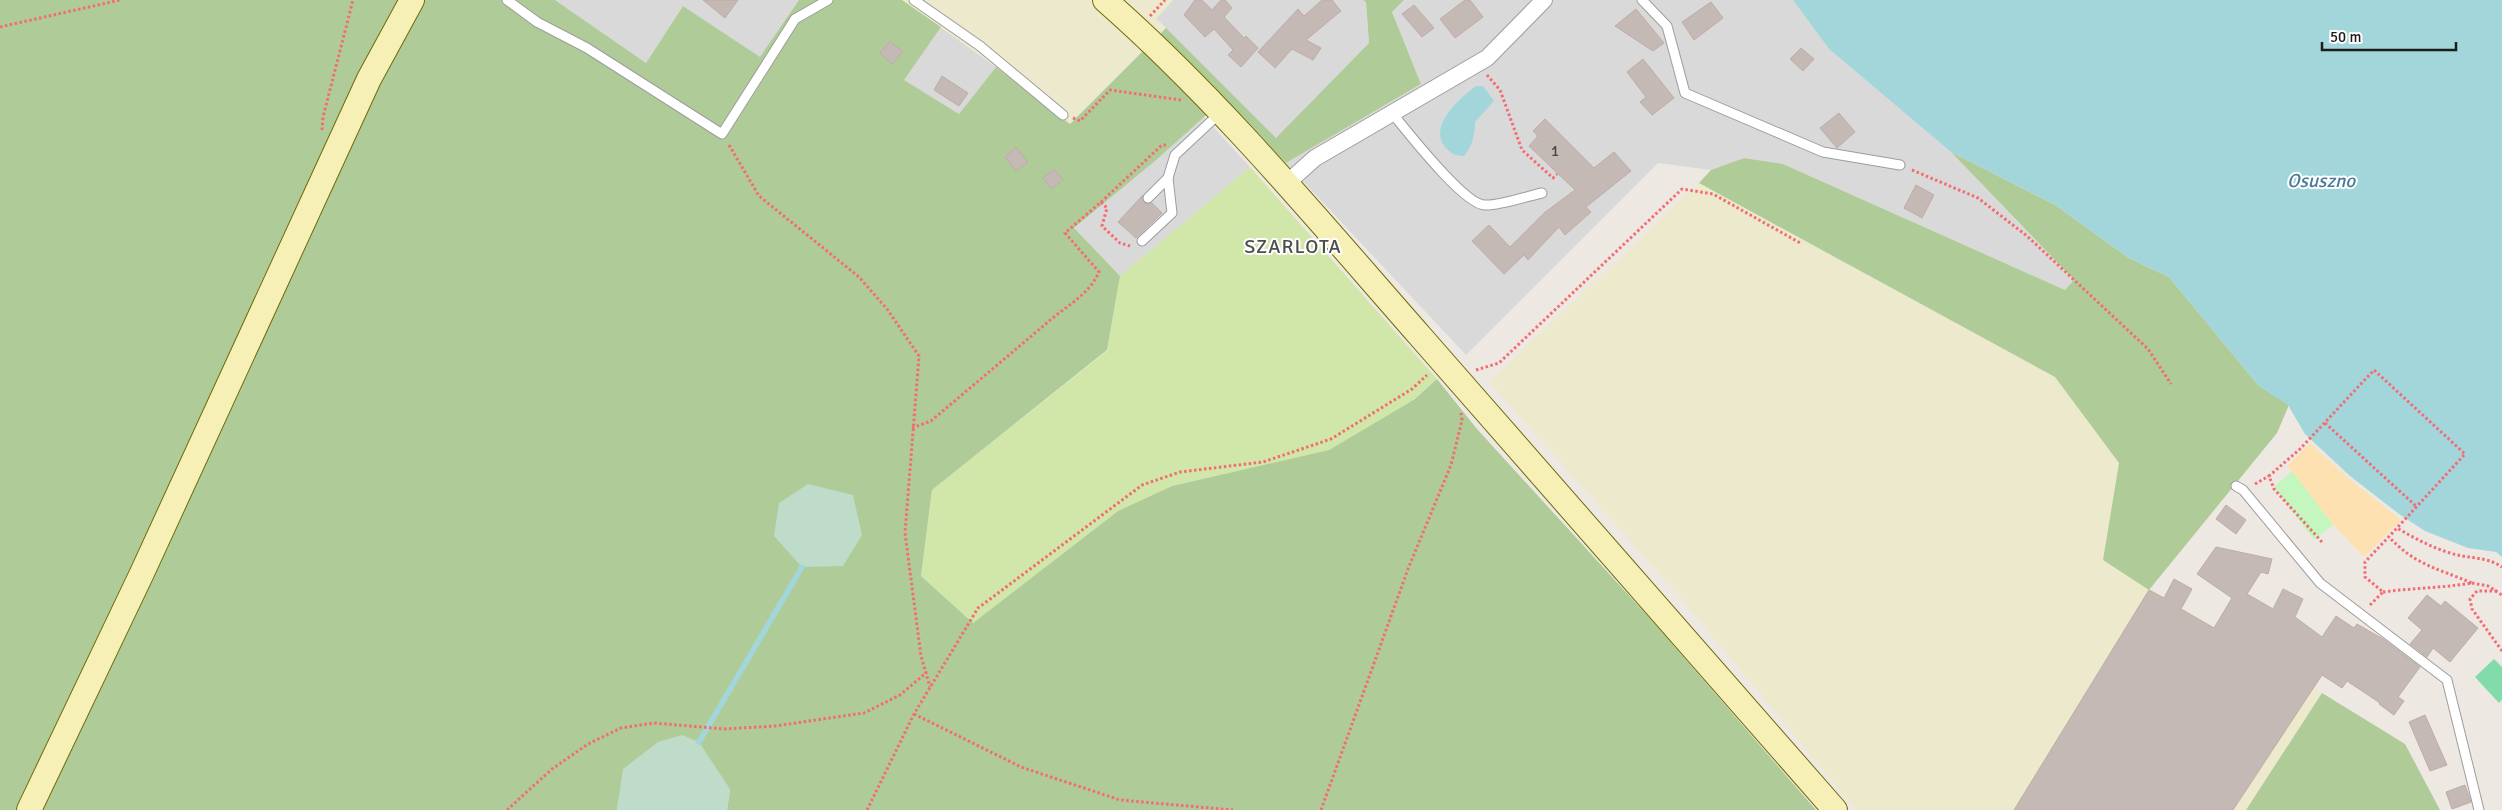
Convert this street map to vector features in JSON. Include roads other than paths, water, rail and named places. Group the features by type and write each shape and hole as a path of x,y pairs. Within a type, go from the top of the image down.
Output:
{"street":[{"path":"29,810 142,573 369,79 412,0"},
{"path":"1105,0 1146,35 1286,184 1834,810"},
{"path":"1286,184 1315,158 1487,58 1544,0"}],"lane":[{"path":"507,0 537,22 587,48 662,98 722,134 795,19 828,0"},
{"path":"914,0 980,46 1063,115"},
{"path":"1642,0 1667,26 1686,93 1823,152 1900,165"},
{"path":"1142,241 1172,213 1168,178 1174,155 1216,109"},
{"path":"1392,114 1452,182 1474,201 1484,206 1542,193"},
{"path":"1148,198 1168,178"},
{"path":"2236,486 2243,490 2320,583 2447,680 2479,810"}],"water":[{"name":"Osuszno","path":"1793,0 2502,0 2502,557 2496,552 2468,548 2425,531 2399,514 2350,476 2305,434 2288,405 2259,386 2169,277 2129,258 2054,204 1951,152 1829,49"},
{"path":"1476,86 1483,86 1494,101 1475,122 1472,140 1467,152 1464,156 1456,155 1447,149 1440,132 1454,105"}],"waterway":[{"path":"699,742 802,567"}],"district":[{"name":"SZARLOTA","path":"1293,246"}]}
